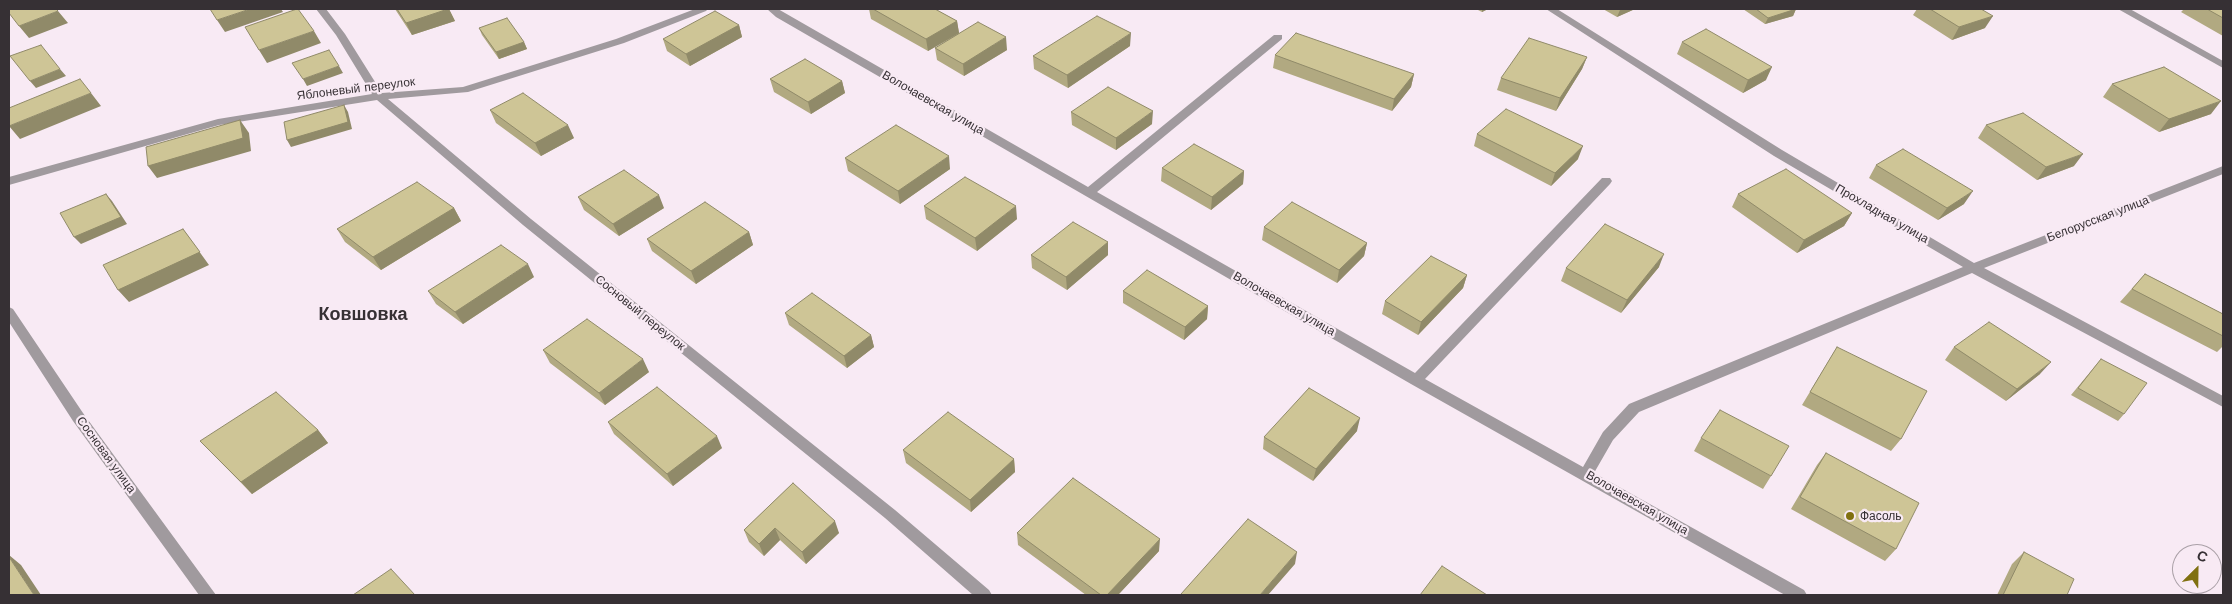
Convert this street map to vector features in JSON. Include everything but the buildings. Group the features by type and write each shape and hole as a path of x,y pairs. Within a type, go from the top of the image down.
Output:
{"street":[{"name":"Сосновый переулок","path":"321,9 340,34 379,96 527,222 890,514 984,595"},
{"name":"Яблоневый переулок","path":"9,181 218,122 379,96 464,90 620,41 702,9"},
{"path":"775,12 792,9"},
{"name":"Прохладная улица","path":"1551,9 1778,153 1973,268 2223,402"},
{"path":"2123,9 2223,65"},
{"name":"Волочаевская улица","path":"775,12 1416,380 1799,595"},
{"path":"1090,192 1278,37"},
{"name":"Белорусская улица","path":"1586,475 1608,436 1634,408 1973,268 2223,170"},
{"path":"1416,380 1606,181"},
{"name":"Сосновая улица","path":"9,312 78,417 208,595"}],"place":[{"name":"Фасоль","path":"1850,516"}],"district":[{"name":"Ковшовка","path":"363,315"}]}
